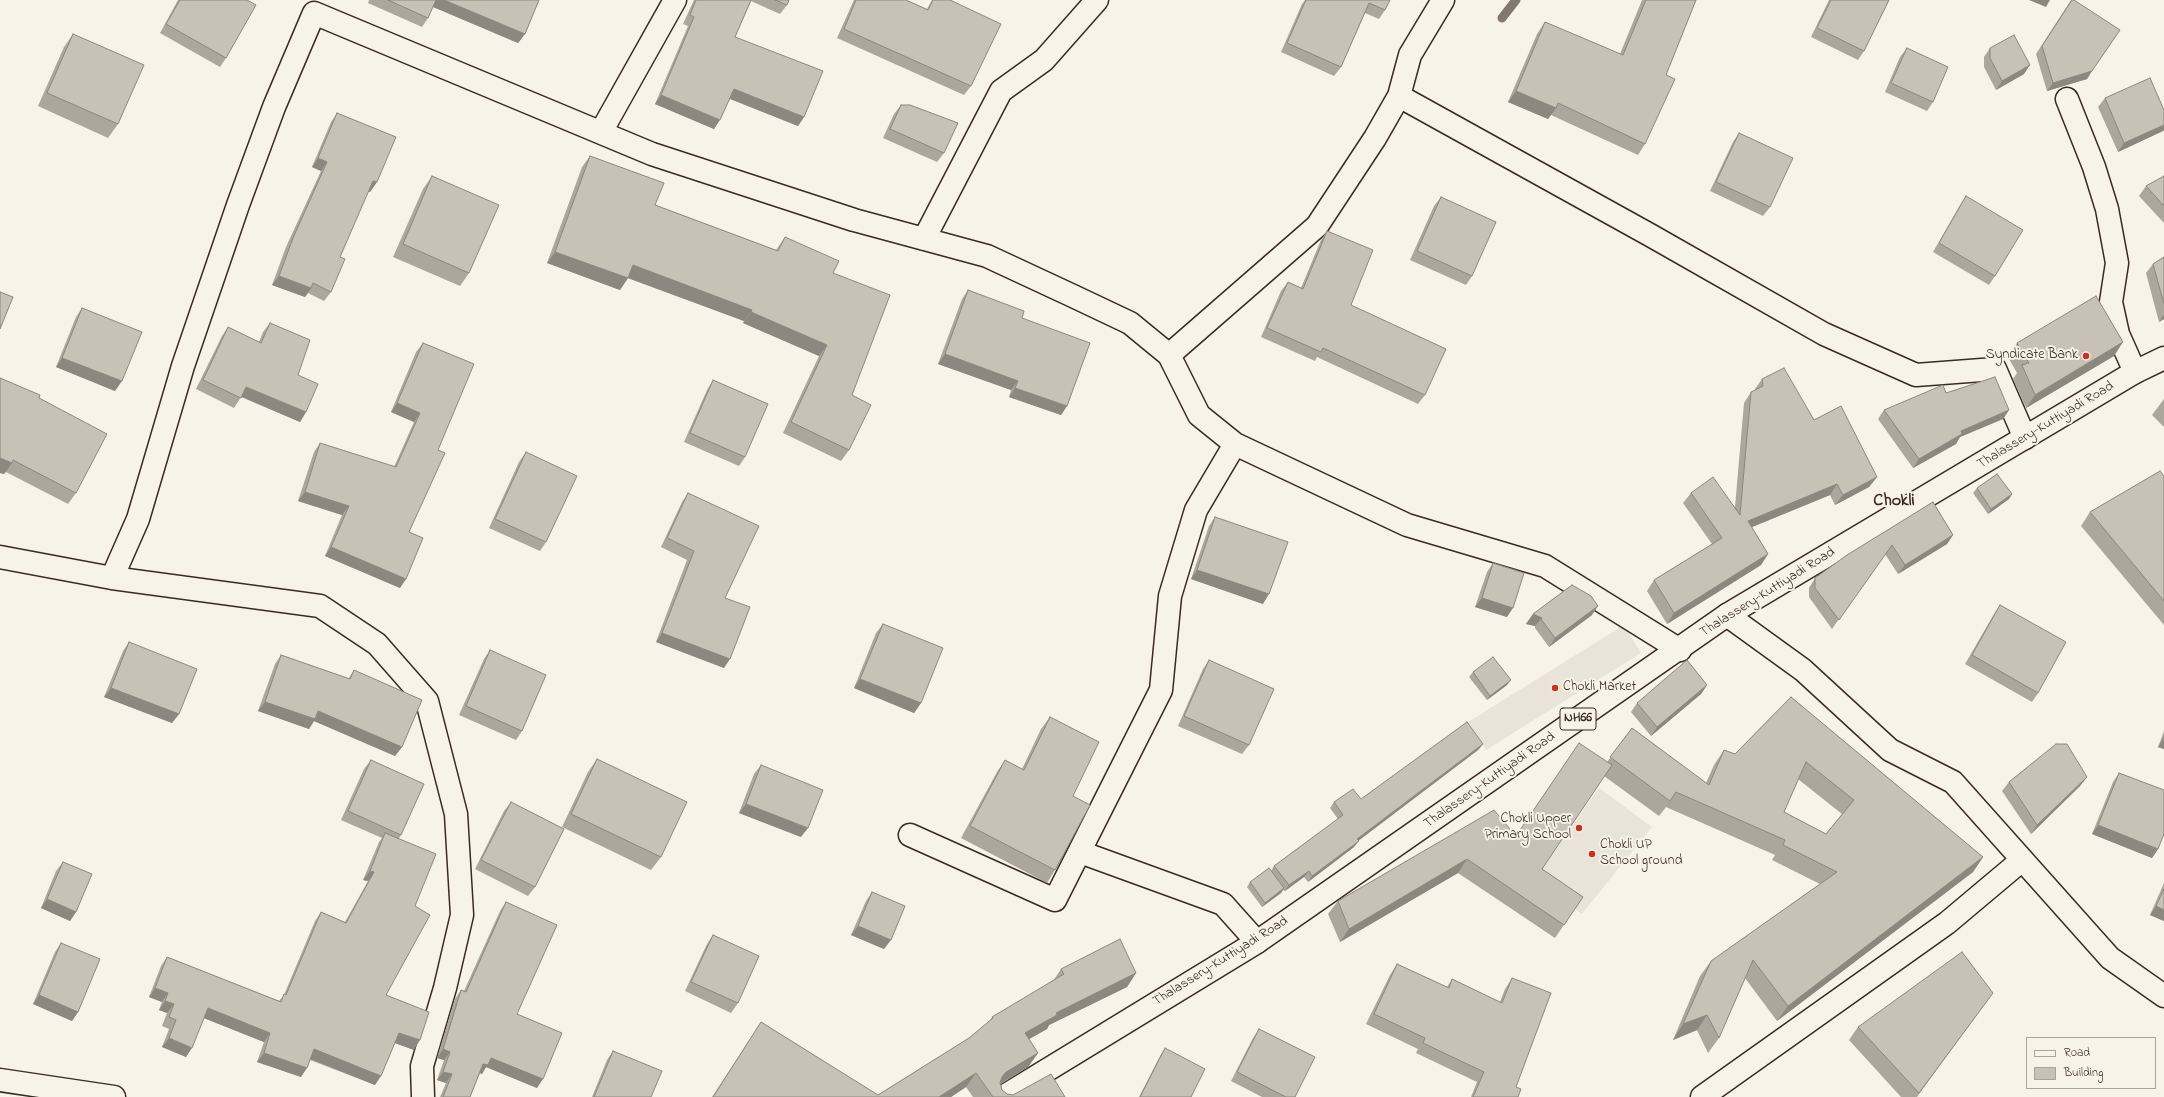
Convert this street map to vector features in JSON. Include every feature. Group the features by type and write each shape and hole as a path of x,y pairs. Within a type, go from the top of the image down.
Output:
{"street":[{"path":"601,132 676,0"},
{"path":"924,239 1001,92 1044,60 1097,0"},
{"path":"1169,355 1317,226 1375,138 1399,96 1410,55 1443,0"},
{"path":"112,578 138,518 183,366 240,198 274,107 316,6 601,132 660,156 854,220 987,256 1073,296 1130,323 1169,355 1199,415 1235,444 1407,525 1545,566 1680,650"},
{"path":"1399,96 1644,231 1824,334 1916,375 1995,369 2025,438"},
{"path":"2067,99 2094,167 2107,209 2117,263 2111,302 2118,334 2135,372"},
{"name":"Thalassery-Kuttiyadi Road","path":"1003,1097 1257,942 1680,650 1727,615 2135,372 2164,358"},
{"path":"910,835 1055,900 1161,690 1170,596 1196,510 1235,444"},
{"path":"0,557 112,578 320,606 377,644 428,701 456,814 462,915 446,981 422,1066 423,1097"},
{"path":"1727,615 1802,670 1890,750 1953,782 2110,958 2164,996"},
{"path":"1080,852 1223,904 1257,942"},
{"path":"1702,1097 1947,923 2022,860"},
{"path":"0,1080 114,1097"}],"shaded area":[{"name":"Chokli Market","path":"1624,625 1641,653 1486,750 1468,722"},
{"name":"Chokli UP School ground","path":"1599,788 1652,827 1582,914 1534,880"}],"building":[{"path":"180,0 247,0 256,5 226,58 166,24"},
{"path":"388,0 436,0 428,18"},
{"path":"444,0 539,0 525,34"},
{"path":"696,0 751,0 735,37 823,71 804,117 734,89 720,120 661,95 694,17 690,15"},
{"path":"775,0 789,0 787,5"},
{"path":"856,0 906,0 928,10 933,0 950,0 1001,24 971,86 844,29"},
{"path":"1306,0 1390,0 1385,10 1369,3 1341,67 1287,43"},
{"path":"1646,0 1696,0 1666,75 1675,79 1645,144 1558,103 1556,108 1516,91 1545,22 1623,55"},
{"path":"1831,0 1889,0 1864,51 1817,28"},
{"path":"2072,0 2120,30 2092,71 2053,83 2042,46"},
{"path":"73,34 144,65 118,124 47,93"},
{"path":"2014,35 2030,65 2002,81 1990,58 1990,48"},
{"path":"1907,48 1948,67 1933,102 1891,83"},
{"path":"2150,78 2164,110 2164,125 2124,143 2105,98"},
{"path":"901,105 910,105 958,123 944,153 890,129"},
{"path":"337,113 396,137 377,182 373,181 340,257 345,259 331,292 313,283 311,288 279,276 293,238 327,162 318,158"},
{"path":"1739,133 1793,158 1770,207 1716,182"},
{"path":"590,156 664,183 655,205 778,251 785,237 839,261 833,273 890,295 852,395 871,405 849,450 791,422 827,345 751,312 752,310 633,265 628,278 555,252"},
{"path":"432,176 499,205 469,273 403,244"},
{"path":"2164,176 2164,206 2146,186"},
{"path":"1966,196 2023,230 1995,276 1939,243"},
{"path":"1441,197 1496,222 1472,276 1417,251"},
{"path":"1327,231 1373,250 1351,305 1446,349 1425,395 1323,348 1321,352 1267,328 1288,282 1303,289"},
{"path":"2164,257 2164,304 2153,264"},
{"path":"968,290 1024,311 1022,318 1090,343 1067,406 1015,388 1018,381 945,354"},
{"path":"0,292 13,297 0,329"},
{"path":"2096,296 2123,342 2035,395 2022,365 2029,363 2017,343"},
{"path":"82,308 142,332 122,381 62,358"},
{"path":"270,323 310,340 298,375 318,384 306,412 246,387 241,398 203,380 228,327 261,343"},
{"path":"423,343 474,364 438,450 445,453 409,532 423,538 406,579 331,547 349,506 305,492 320,443 396,467 420,413 397,403"},
{"path":"1784,368 1814,420 1841,406 1877,477 1843,495 1837,484 1748,521 1768,554 1674,613 1654,580 1722,538 1691,493 1713,477 1740,515 1751,392 1763,386 1762,379"},
{"path":"1995,377 2009,410 1961,431 1962,434 1919,459 1884,410 1943,385 1946,393"},
{"path":"0,378 40,395 39,398 107,434 76,493 13,460 12,463 0,458"},
{"path":"713,380 768,404 745,457 690,433"},
{"path":"526,452 577,476 546,542 495,519"},
{"path":"2160,471 2164,476 2164,601 2090,512"},
{"path":"1997,474 2012,494 1991,509 1977,488"},
{"path":"688,493 759,526 725,598 750,607 730,659 662,633 694,551 667,538"},
{"path":"1933,502 1953,535 1905,565 1892,545 1839,620 1815,588 1815,578 1847,555"},
{"path":"1215,517 1288,542 1269,594 1197,570"},
{"path":"1493,563 1524,573 1513,608 1482,598"},
{"path":"1572,585 1591,596 1598,606 1555,638 1541,619 1542,618 1533,614"},
{"path":"2000,605 2066,642 2038,693 1972,655"},
{"path":"883,624 943,648 921,703 860,679"},
{"path":"129,642 197,669 179,714 111,688"},
{"path":"490,650 546,675 522,731 466,706"},
{"path":"281,655 350,679 354,670 422,700 402,747 318,711 315,719 265,702"},
{"path":"1493,657 1511,680 1490,696 1473,672"},
{"path":"1209,660 1274,689 1249,745 1184,716"},
{"path":"1687,660 1707,685 1657,727 1637,703"},
{"path":"1791,697 1983,857 1788,1006 1753,960 1719,1038 1707,1015 1683,1024 1711,961 1837,872 1783,845 1785,840 1676,792 1670,801 1610,757 1632,728 1709,785 1724,750 1735,754","holes":["1806,762 1854,800 1826,834 1784,812"]},
{"path":"1050,717 1099,742 1073,796 1090,805 1055,870 970,826 1005,760 1024,770"},
{"path":"1467,722 1483,744 1357,839 1359,841 1312,876 1309,871 1289,885 1274,866 1343,815 1334,802 1353,789 1361,799"},
{"path":"1579,743 1612,765 1542,869 1583,897 1564,925 1467,859 1349,929 1338,901 1494,810 1516,836"},
{"path":"2056,744 2067,744 2087,777 2037,825 2009,782"},
{"path":"597,759 687,802 661,857 571,814"},
{"path":"371,760 424,784 401,835 348,811"},
{"path":"761,765 823,790 808,828 746,804"},
{"path":"2119,773 2164,790 2164,834 2158,849 2098,825"},
{"path":"511,802 564,829 535,887 481,860"},
{"path":"385,833 436,854 415,906 430,915 386,995 429,1012 420,1040 399,1033 381,1076 314,1049 307,1068 264,1053 270,1033 208,1008 192,1048 169,1038 176,1020 169,1017 174,1004 165,1001 168,993 155,988 167,957 281,1002 284,994 286,995 321,912 346,923 374,872 370,871"},
{"path":"63,862 92,874 76,912 47,899"},
{"path":"1269,868 1284,888 1265,903 1250,882"},
{"path":"2164,889 2164,910 2156,906"},
{"path":"872,892 905,906 891,940 858,926"},
{"path":"506,902 557,925 517,1014 562,1033 543,1079 491,1058 488,1065 483,1064 470,1097 443,1097 452,1074 443,1072 450,1052 443,1049 461,990 466,992"},
{"path":"713,935 759,956 738,1003 691,982"},
{"path":"1120,939 1136,973 1056,1013 1057,1015 1025,1033 1038,1053 1006,1072 1000,1083 1002,1090 1007,1094 1013,1095 1051,1074 1065,1097 993,1097 976,1073 939,1097 713,1097 761,1022 878,1095 969,1038 993,1018 992,1017 1064,974 1061,969"},
{"path":"61,943 100,959 78,1012 39,995"},
{"path":"1962,952 1993,993 1919,1093 1858,1027"},
{"path":"1397,964 1449,988 1452,979 1502,1003 1512,978 1551,993 1516,1087 1521,1089 1518,1097 1473,1097 1484,1072 1423,1043 1425,1038 1374,1014"},
{"path":"1259,1029 1315,1057 1295,1097 1286,1097 1237,1072"},
{"path":"1165,1048 1205,1069 1191,1097 1140,1097"},
{"path":"613,1051 662,1071 651,1097 594,1097"}],"waterway":[{"path":"1502,18 1516,0"}],"place":[{"name":"Syndicate Bank","path":"2086,356"},
{"name":"Chokli Market","path":"1555,688"},
{"name":"Chokli Upper Primary School","path":"1579,828"},
{"name":"Chokli UP School ground","path":"1592,854"}],"district":[{"name":"Chokli","path":"1894,502"}]}
